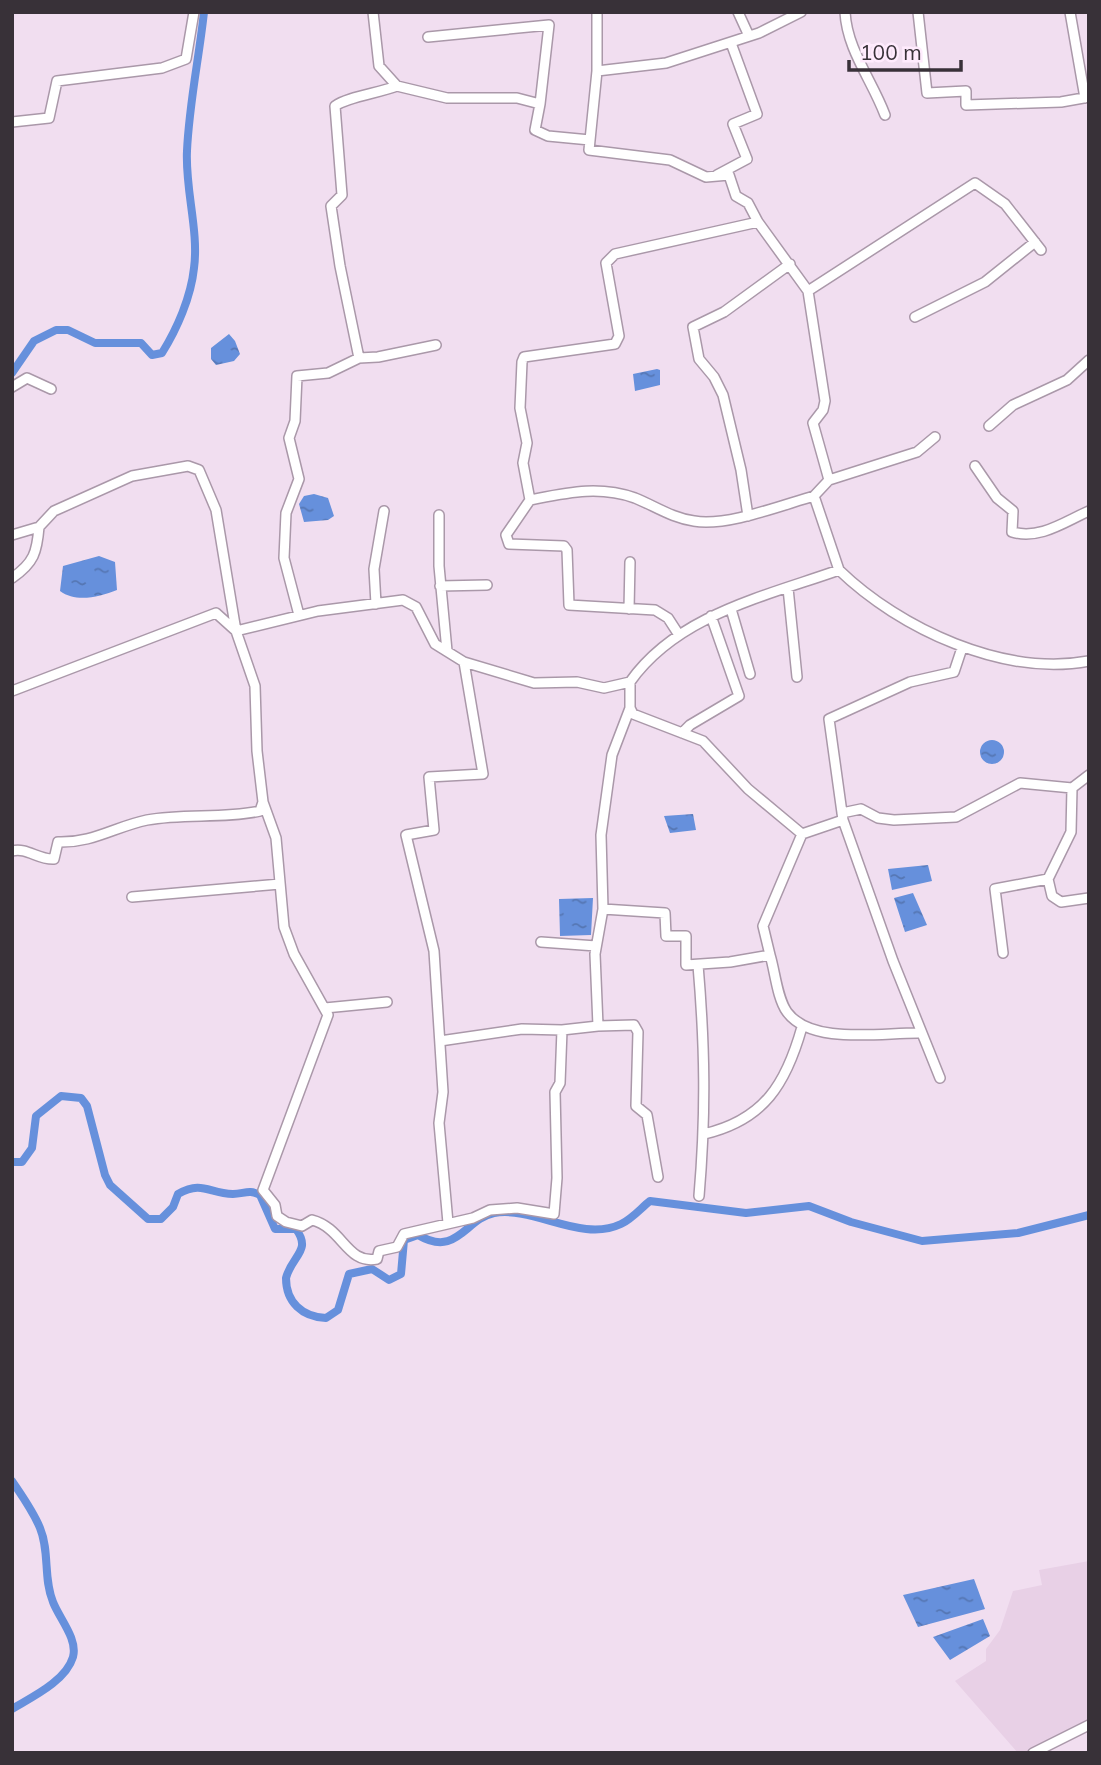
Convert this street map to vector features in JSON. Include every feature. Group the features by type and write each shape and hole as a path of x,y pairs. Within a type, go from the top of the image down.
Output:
{"street":[{"path":"12,122 49,118 57,81 162,68 186,59 194,12"},
{"path":"373,12 379,66 397,86 447,98 517,98 540,104"},
{"path":"597,12 597,71 589,150 670,160 706,177 729,175 736,195 748,202 758,222 808,291 825,401 813,424 829,480"},
{"path":"738,12 749,36"},
{"path":"597,71 666,62 731,43 801,12"},
{"path":"845,12 846,25 858,61 885,115"},
{"path":"918,12 928,93 966,91 966,105 1062,102 1087,97 1070,12"},
{"path":"428,37 549,25 535,130 548,136 590,140"},
{"path":"715,177 747,159 733,124 757,114 731,43"},
{"path":"359,358 340,267 331,206 342,195 343,180 335,106 341,101 373,96 397,86"},
{"path":"808,291 975,183 1005,204 1038,246 985,282 915,317"},
{"path":"679,635 662,612 569,605 567,550 564,546 509,544 506,535 530,499 523,463 527,443 520,408 524,357 615,344 620,336 606,263 615,254 758,222"},
{"path":"748,516 741,470 723,396 714,377 699,359 693,327 724,312 790,264"},
{"path":"299,615 284,558 286,513 299,479 289,438 295,421 297,376 328,373 359,358 378,357 436,345"},
{"path":"989,426 1013,405 1067,380 1089,359"},
{"path":"12,387 26,378 51,389"},
{"path":"530,499 592,489 636,499 665,513 697,522 748,516 814,496 829,480 917,452 935,437"},
{"path":"12,535 39,527 54,511 132,476 188,466 199,470 216,510 236,631 255,686 257,751 264,802 276,838 284,927 293,954 328,1015 263,1190 275,1205 277,1216 286,1222 302,1226 312,1220 323,1223 337,1233 346,1248 358,1257 371,1261 377,1259 380,1251 397,1247 404,1234 500,1209 529,1209 554,1214 557,1178 555,1092 560,1083 562,1030"},
{"path":"975,466 997,498 1013,512 1012,532 1026,536 1089,511"},
{"path":"814,496 839,570 892,610 962,648 1032,666 1089,661"},
{"path":"376,604 374,569 384,511"},
{"path":"439,515 440,586 447,651"},
{"path":"12,578 27,567 36,555 39,527"},
{"path":"629,609 630,562"},
{"path":"598,1026 596,946 603,909 601,835 611,755 630,708 630,682 641,666 679,635 710,616 839,570"},
{"path":"440,586 487,584"},
{"path":"788,588 797,677"},
{"path":"236,631 299,615 403,600 416,607 435,644 464,662 534,683 578,682 604,688 630,682"},
{"path":"731,609 750,674"},
{"path":"12,691 216,612 236,631"},
{"path":"681,733 739,696 710,616"},
{"path":"940,1078 921,1033 843,817 829,719 910,682 954,672 962,648"},
{"path":"448,1223 439,1124 443,1092 434,951 406,835 434,830 429,778 483,775 464,662"},
{"path":"630,708 638,717 703,741 748,789 802,834"},
{"path":"921,1033 845,1035 802,1027 786,1010 762,926 802,834 861,809 878,818 894,820 956,817 1020,783 1072,788 1089,775"},
{"path":"1072,788 1071,832 1048,879 1052,896 1061,902 1089,898"},
{"path":"12,851 21,849 43,860 54,859 58,842 81,843 143,821 248,814 260,811 264,802"},
{"path":"1003,953 995,889 1048,879"},
{"path":"132,897 280,884"},
{"path":"603,909 665,913 666,936 686,936 687,965 770,955"},
{"path":"541,942 596,946"},
{"path":"698,965 706,1056 699,1196"},
{"path":"325,1008 387,1002"},
{"path":"440,1041 522,1029 562,1030 634,1024 638,1032 636,1106 647,1115 658,1177"},
{"path":"704,1134 727,1129 765,1104 782,1082 802,1027"},
{"path":"1033,1753 1089,1725"}],"shaded area":[{"path":"1089,1561 1089,1721 1026,1753 1018,1753 955,1681 986,1661 986,1649 1000,1630 1013,1591 1042,1585 1039,1570"}],"water":[{"path":"229,334 240,354 234,361 216,365 211,359 211,348"},
{"path":"660,370 660,385 635,391 633,374"},
{"path":"314,494 328,498 334,516 328,520 304,522 299,504 304,496"},
{"path":"99,556 115,562 117,590 95,597 80,598 60,591 63,566"},
{"path":"992,740 1000,744 1004,752 1000,760 992,764 984,760 980,752 984,744"},
{"path":"693,814 696,830 670,833 664,816"},
{"path":"928,865 932,881 892,890 888,869"},
{"path":"913,893 927,925 905,932 894,898"},
{"path":"593,898 591,935 560,936 559,899"},
{"path":"974,1579 985,1609 918,1627 903,1595"},
{"path":"983,1619 990,1636 950,1660 933,1637"}],"waterway":[{"path":"12,373 34,341 56,330 68,330 95,343 141,343 152,355 162,353 173,334 187,301 194,268 195,239 187,151 204,12"},
{"path":"12,1162 22,1162 32,1148 36,1116 61,1096 81,1098 87,1106 110,1185 148,1219 161,1219 173,1207 178,1194 194,1188 260,1195 275,1229 296,1229 300,1236 301,1248 286,1278 292,1301 310,1315 326,1318 338,1310 349,1274 372,1269 389,1280 401,1274 404,1240 418,1235 431,1241 452,1240 475,1222 494,1213 526,1214 574,1227 606,1229 621,1224 650,1201 746,1213 809,1206 851,1222 922,1241 1018,1233 1089,1215"},
{"path":"12,1481 40,1528 45,1546 50,1593 74,1650 69,1666 56,1681 12,1709"}]}
